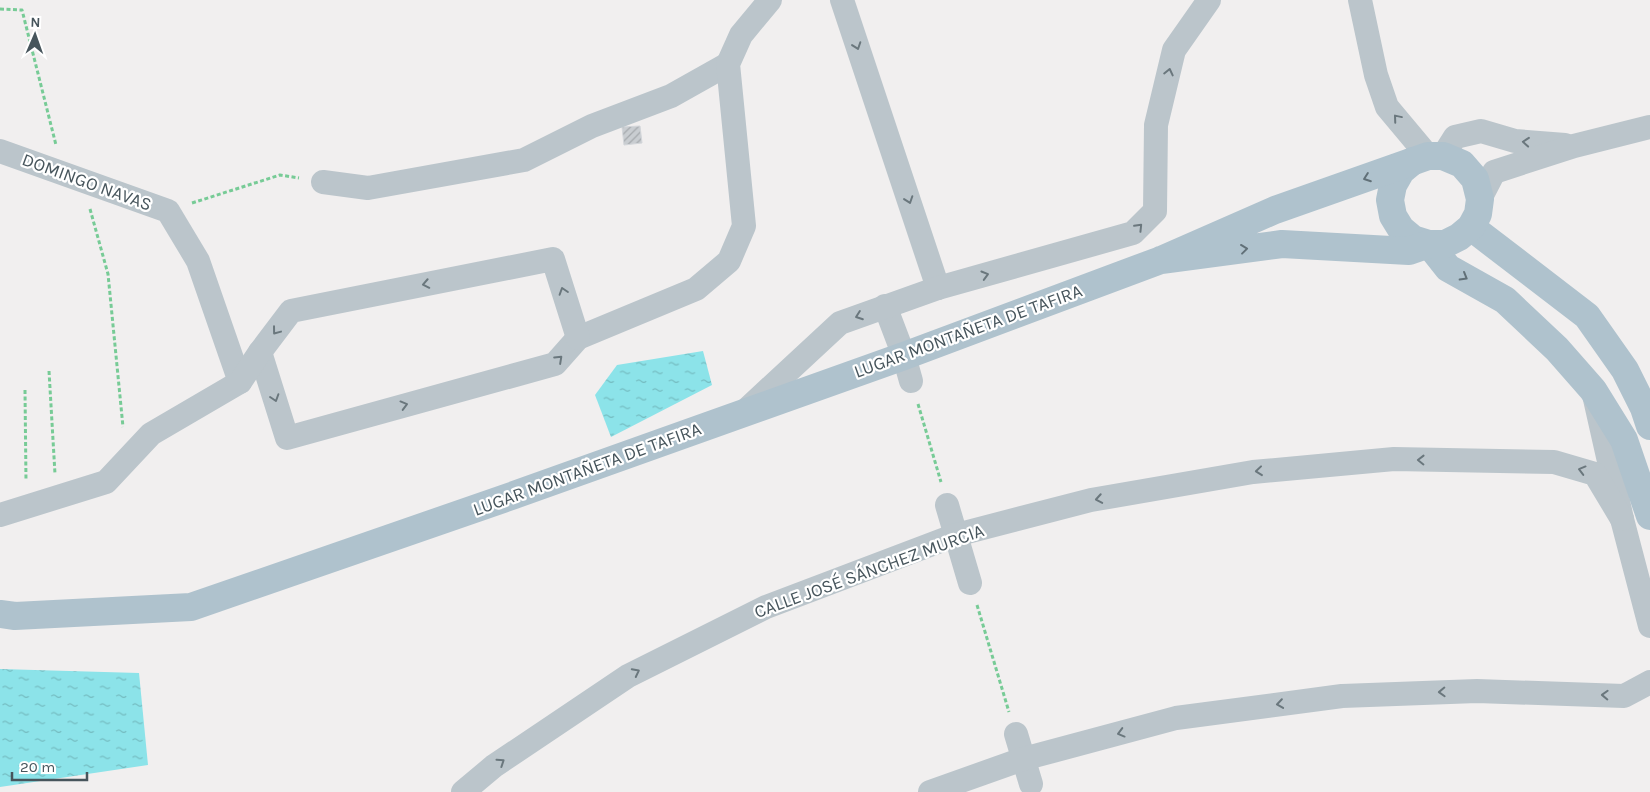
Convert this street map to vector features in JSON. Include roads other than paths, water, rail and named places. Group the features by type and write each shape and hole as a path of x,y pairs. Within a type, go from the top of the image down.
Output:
{"main road":[{"path":"1648,414 1625,370 1587,316 1471,227 1478,214 1480,199 1475,179 1462,164 1428,157 1401,171 1393,185 1390,200 1393,216 1401,229 1414,239 1429,244 1448,268 1505,300 1557,348 1593,390 1624,440 1650,516"},
{"name":"LUGAR MONTAÑETA DE TAFIRA","path":"0,614 15,616 191,607 503,499 744,412 907,368 1275,210 1428,157"},
{"name":"LUGAR MONTAÑETA DE TAFIRA","path":"1161,260 1282,244 1409,251 1429,244 1444,244 1459,238 1471,227"}],"street":[{"path":"260,352 287,438 555,364 578,338 696,289 729,261 744,226 728,64 741,35 770,0"},
{"path":"842,0 938,288"},
{"path":"744,412 840,323 938,288 1133,233 1155,211 1156,125 1174,50 1209,0"},
{"path":"1360,0 1376,75 1387,106 1428,157 1454,137 1481,131 1515,141 1574,146"},
{"path":"323,182 368,188 524,160 592,126 672,96 728,64"},
{"path":"1480,199 1494,172 1574,146 1650,128"},
{"name":"DOMINGO NAVAS","path":"0,151 168,211 198,260 240,382"},
{"path":"0,515 106,482 151,434 240,382 291,311 553,259 578,338"},
{"path":"885,306 907,368"},
{"path":"1593,390 1622,519 1650,626"},
{"name":"CALLE JOSÉ SÁNCHEZ MURCIA","path":"463,792 494,766 628,676 766,607 956,535 1091,500 1243,473 1394,459 1554,462 1595,474 1622,519"},
{"path":"947,504 970,583"},
{"path":"930,792 1024,760 1176,718 1342,696 1477,691 1624,696 1650,682"},
{"path":"1016,734 1031,784"}],"water":[{"path":"703,351 712,385 611,437 595,395 617,365"},
{"path":"0,669 139,673 148,765 0,787"}]}
